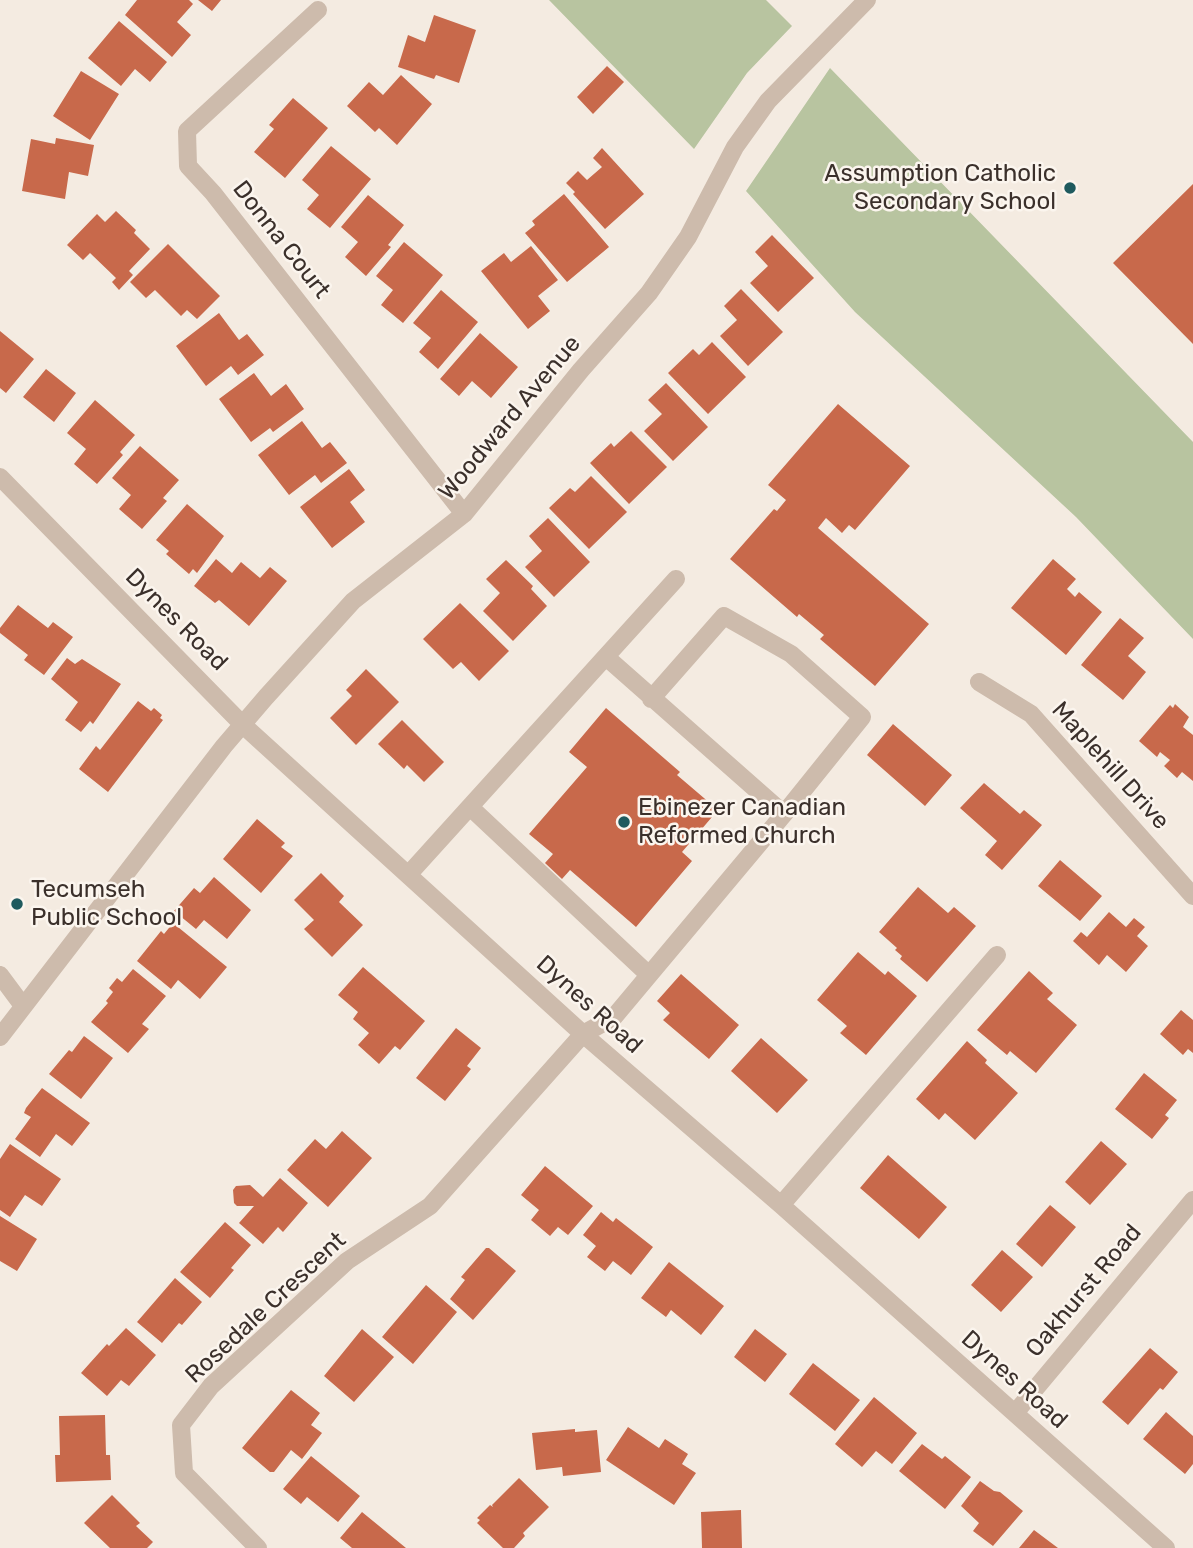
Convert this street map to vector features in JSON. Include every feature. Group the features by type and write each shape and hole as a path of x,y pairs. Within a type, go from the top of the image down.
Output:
{"street":[{"name":"Woodward Avenue","path":"0,1037 224,746 353,601 464,514 581,370 649,293 688,237 735,147 768,101 867,0"},
{"name":"Donna Court","path":"318,10 187,131 188,166 214,193 464,514"},
{"name":"Dynes Road","path":"0,477 243,725 583,1034 781,1205 1166,1548"},
{"path":"408,875 676,579"},
{"name":"Rosedale Crescent","path":"258,1548 184,1473 181,1425 211,1386 347,1261 429,1206 583,1034 614,1017 862,717 792,654 724,616 651,699"},
{"path":"606,657 784,814"},
{"name":"Maplehill Drive","path":"979,682 1031,714 1193,896"},
{"path":"470,807 649,975"},
{"path":"781,1205 997,955"},
{"path":"0,975 23,1006"},
{"name":"Oakhurst Road","path":"1014,1413 1193,1200"}],"green space":[{"path":"549,0 766,0 792,26 747,73 694,149"},
{"path":"830,68 1193,442 1193,639 1076,517 855,312 746,191"}],"building":[{"path":"137,0 189,0 193,4 177,22 191,35 172,57 125,15"},
{"path":"198,0 221,0 212,11"},
{"path":"434,15 476,30 459,83 436,75 434,79 398,67 408,35 425,42"},
{"path":"119,21 167,62 150,82 135,69 121,86 88,58"},
{"path":"607,66 624,82 593,114 577,97"},
{"path":"81,71 119,94 90,140 53,116"},
{"path":"401,75 432,104 397,145 379,128 375,132 347,106 369,82 383,95"},
{"path":"293,98 328,128 285,178 254,152 274,129 269,125"},
{"path":"56,138 94,145 88,176 69,172 65,199 22,191 31,139 55,144"},
{"path":"331,146 371,179 330,228 307,209 319,195 302,180"},
{"path":"602,148 644,194 605,229 566,183 578,171 587,180 602,167 593,158"},
{"path":"1193,184 1193,344 1113,263"},
{"path":"564,194 609,247 567,282 525,233 535,225 532,221"},
{"path":"368,195 404,225 388,245 391,247 366,276 345,257 358,242 341,227"},
{"path":"116,211 136,230 134,233 150,249 129,271 133,275 119,290 112,282 116,278 90,253 83,260 67,245 97,214 105,222"},
{"path":"772,235 814,278 778,312 750,283 768,266 755,252"},
{"path":"404,242 443,275 403,323 381,305 393,290 376,276"},
{"path":"168,244 220,296 197,319 187,310 181,316 155,290 146,298 130,282"},
{"path":"531,246 558,280 538,296 550,311 528,329 481,271 504,253 511,262"},
{"path":"741,289 783,332 748,366 720,336 737,320 724,306"},
{"path":"441,290 478,322 438,369 419,352 431,338 413,323"},
{"path":"219,313 239,340 247,334 264,355 238,375 231,366 206,386 176,346"},
{"path":"0,331 34,359 6,393 0,388"},
{"path":"480,333 518,367 491,398 472,381 459,396 440,379"},
{"path":"712,342 746,377 708,414 668,373 693,349 699,355"},
{"path":"46,369 76,393 54,422 23,397"},
{"path":"254,373 271,396 286,384 304,409 273,432 270,428 251,442 219,399"},
{"path":"666,383 708,427 673,461 644,431 662,414 648,400"},
{"path":"95,400 135,435 120,452 123,455 97,484 74,464 86,449 67,433"},
{"path":"838,404 910,466 855,530 849,525 842,533 826,518 818,528 929,624 875,686 820,639 824,635 799,614 797,617 730,559 774,509 777,511 786,500 768,485"},
{"path":"302,421 322,448 330,442 347,463 321,483 315,475 289,495 258,455"},
{"path":"631,431 667,467 629,504 590,463 611,443 614,447"},
{"path":"140,446 179,480 163,498 167,501 142,529 119,509 131,495 112,478"},
{"path":"349,469 365,490 350,502 365,522 332,548 300,507"},
{"path":"591,476 627,512 589,549 549,508 570,488 575,492"},
{"path":"187,504 224,536 197,573 193,569 189,574 166,554 169,551 156,540"},
{"path":"548,518 590,562 554,597 525,567 542,551 529,536"},
{"path":"216,559 232,573 241,562 260,578 270,567 287,581 249,626 219,600 215,603 194,586"},
{"path":"1053,559 1076,579 1067,589 1075,597 1079,592 1102,612 1066,655 1011,608"},
{"path":"506,560 533,586 531,589 547,606 513,641 483,611 500,593 486,579"},
{"path":"460,603 509,651 479,681 461,662 453,669 423,639"},
{"path":"18,605 48,628 53,622 73,637 44,675 24,660 28,655 0,633 0,628"},
{"path":"1120,618 1144,638 1128,656 1146,672 1123,700 1081,665"},
{"path":"67,658 75,664 82,659 121,684 93,724 90,721 81,732 65,720 78,702 51,679"},
{"path":"366,669 399,702 356,745 330,718 352,696 346,690"},
{"path":"138,701 151,711 154,708 162,715 160,718 163,720 108,792 79,769 96,746 100,750"},
{"path":"1175,704 1189,717 1183,727 1193,735 1193,781 1182,772 1177,778 1164,766 1170,760 1160,752 1157,757 1139,741 1170,705 1173,708"},
{"name":"Ebinezer Canadian Reformed Church","path":"606,708 680,772 677,775 718,810 682,852 692,861 636,927 570,870 562,879 545,863 553,854 529,834 587,767 569,752"},
{"path":"402,720 444,762 424,782 407,765 404,769 378,744"},
{"path":"893,724 952,775 925,806 867,755"},
{"path":"984,783 1020,814 1024,810 1042,825 1002,870 985,855 997,841 960,808"},
{"path":"257,819 285,843 281,847 293,856 261,893 223,859"},
{"path":"1060,860 1102,896 1080,921 1038,886"},
{"path":"321,873 344,896 339,902 363,925 332,957 304,929 314,920 294,900"},
{"path":"214,877 251,910 227,939 204,920 196,929 174,911 194,888 200,893"},
{"path":"918,887 948,913 954,907 976,926 927,982 900,959 902,956 895,950 897,948 879,932"},
{"path":"1109,912 1126,927 1134,918 1145,927 1137,936 1148,946 1126,972 1107,955 1099,965 1073,941 1081,932 1087,937"},
{"path":"173,923 227,967 200,999 178,980 171,989 137,961 161,931 164,934"},
{"path":"858,952 885,975 888,971 917,996 866,1055 840,1033 847,1026 817,1000"},
{"path":"363,967 425,1021 400,1050 395,1046 379,1064 358,1045 369,1033 353,1019 358,1012 338,995"},
{"path":"133,969 166,996 142,1024 149,1029 128,1053 91,1022 108,1003 106,1001 113,992 109,988 117,978 122,982"},
{"path":"1029,971 1053,993 1047,999 1077,1025 1036,1073 1010,1051 1007,1055 977,1030"},
{"path":"681,974 739,1025 709,1059 663,1020 670,1013 657,1001"},
{"path":"1181,1010 1193,1020 1193,1053 1188,1049 1183,1055 1160,1034"},
{"path":"456,1028 481,1048 467,1066 471,1069 445,1101 416,1078"},
{"path":"84,1036 113,1058 81,1099 49,1074"},
{"path":"761,1038 808,1080 777,1113 731,1071"},
{"path":"967,1041 987,1060 985,1063 1018,1093 975,1140 945,1113 939,1120 916,1099"},
{"path":"1144,1073 1177,1100 1165,1115 1169,1118 1152,1139 1115,1109"},
{"path":"42,1088 90,1123 72,1146 56,1134 40,1157 15,1139 31,1117 24,1113 26,1108"},
{"path":"342,1131 372,1158 328,1207 287,1170 315,1139 326,1149"},
{"path":"1101,1141 1127,1164 1090,1205 1065,1182"},
{"path":"10,1144 61,1179 42,1206 25,1195 10,1217 0,1210 0,1159"},
{"path":"888,1155 947,1207 919,1239 860,1188"},
{"path":"545,1166 593,1206 568,1235 558,1227 550,1236 531,1220 539,1210 521,1195"},
{"path":"280,1178 308,1203 283,1232 278,1227 263,1244 239,1223 254,1206 237,1206 234,1203 233,1190 236,1186 250,1185 263,1197"},
{"path":"1050,1205 1076,1227 1042,1267 1016,1244"},
{"path":"601,1212 613,1222 616,1218 653,1247 631,1275 613,1261 605,1271 587,1257 596,1246 583,1235"},
{"path":"0,1216 37,1239 17,1271 0,1261"},
{"path":"225,1222 251,1245 210,1298 180,1272"},
{"path":"486,1248 516,1271 473,1320 450,1299 465,1280 461,1277"},
{"path":"1002,1250 1033,1277 1001,1312 971,1285"},
{"path":"669,1262 724,1306 701,1335 671,1310 666,1317 641,1298"},
{"path":"175,1278 202,1302 162,1343 137,1322"},
{"path":"426,1285 457,1312 413,1364 382,1337"},
{"path":"126,1328 156,1355 129,1386 121,1380 107,1396 81,1373 107,1344 109,1346"},
{"path":"362,1329 394,1357 354,1402 324,1376"},
{"path":"755,1329 787,1354 765,1382 734,1357"},
{"path":"1150,1348 1178,1372 1163,1390 1160,1388 1128,1425 1102,1402"},
{"path":"813,1363 860,1400 835,1431 789,1394"},
{"path":"291,1390 320,1413 311,1425 322,1433 302,1459 291,1450 274,1472 270,1472 242,1448"},
{"path":"874,1397 917,1433 892,1464 876,1451 862,1467 835,1444"},
{"path":"1166,1412 1193,1436 1193,1464 1185,1474 1143,1439"},
{"path":"105,1415 106,1455 110,1455 111,1480 56,1482 55,1455 60,1455 59,1416"},
{"path":"628,1427 659,1448 665,1439 688,1454 682,1464 696,1473 674,1505 606,1460"},
{"path":"575,1429 575,1432 597,1430 601,1472 563,1476 562,1467 536,1470 532,1433"},
{"path":"922,1444 942,1459 945,1456 971,1477 945,1509 899,1471"},
{"path":"311,1456 360,1496 338,1522 307,1497 301,1504 283,1489"},
{"path":"519,1478 549,1507 523,1533 525,1536 514,1548 503,1548 477,1523 480,1520 477,1518 490,1505 493,1507"},
{"path":"980,1481 1000,1492 1023,1511 993,1546 973,1531 979,1523 961,1506"},
{"path":"112,1495 140,1523 136,1526 153,1542 147,1548 110,1548 84,1523"},
{"path":"741,1510 742,1548 702,1548 701,1512"},
{"path":"362,1512 406,1548 352,1548 340,1538"},
{"path":"1034,1530 1058,1548 1019,1548"}],"place":[{"name":"Assumption Catholic Secondary School","path":"1070,188"},
{"name":"Ebinezer Canadian Reformed Church","path":"624,822"},
{"name":"Tecumseh Public School","path":"17,904"}]}
